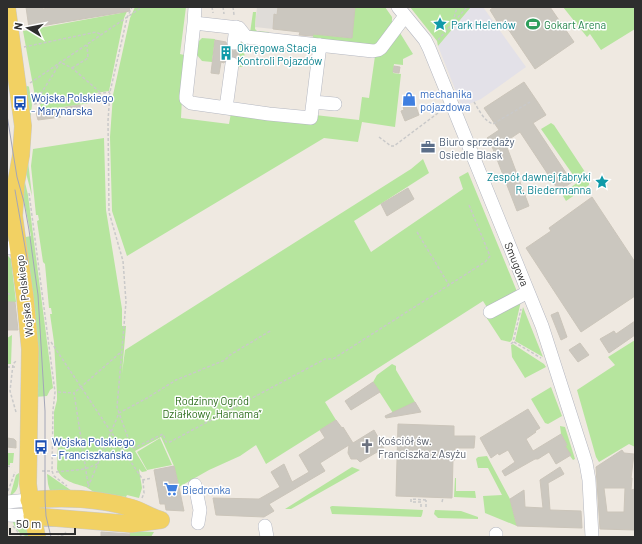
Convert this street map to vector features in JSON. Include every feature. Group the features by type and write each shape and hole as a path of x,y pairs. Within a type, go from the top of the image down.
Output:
{"main road":[{"name":"Wojska Polskiego","path":"7,8 11,74 23,126 21,155 16,183 12,247 26,311 30,349 28,461 31,508 37,537"},
{"path":"66,498 108,502 134,508 161,520 131,524 31,508 66,498"}],"street":[{"path":"195,7 186,99 191,103 311,118 320,45"},
{"path":"235,21 246,37 373,51 378,50 383,46 402,12"},
{"name":"Smugowa","path":"402,12 425,40 429,48 551,351 586,463 589,480 592,537"},
{"path":"194,23 235,21"},
{"path":"234,43 235,21"},
{"path":"226,108 232,64"},
{"path":"313,102 336,104"},
{"path":"490,312 528,292"},
{"path":"195,485 200,510 198,523"},
{"path":"7,498 31,508"},
{"path":"9,519 31,508"}],"path":[{"path":"30,83 142,7"},
{"path":"212,7 213,13"},
{"path":"222,7 224,14"},
{"path":"233,7 235,21"},
{"path":"452,24 457,7"},
{"path":"429,48 467,7"},
{"path":"131,8 127,18 110,92 108,128 109,212 123,262 126,302 117,407 130,446 134,448 163,434 166,442 170,442 325,359 333,359 485,262 491,256 469,205"},
{"path":"24,47 96,32 101,35"},
{"path":"72,68 88,58 87,44"},
{"path":"60,62 54,75 44,88 35,104 110,92"},
{"path":"60,62 72,68 101,93"},
{"path":"474,102 483,117 493,124 530,102"},
{"path":"379,137 390,146 394,146 444,109"},
{"path":"28,189 55,392 51,471 54,476 68,487"},
{"path":"417,232 449,286"},
{"path":"510,344 513,342 521,308"},
{"path":"86,490 119,413 176,380 225,360 230,355 270,331"},
{"path":"51,342 144,480 144,492 141,502"},
{"path":"513,342 545,360"},
{"path":"58,392 74,393 122,351"},
{"path":"12,397 10,395 10,385 13,364 17,361"},
{"path":"7,367 17,367"},
{"path":"74,393 88,486"},
{"path":"56,472 62,470 85,469 97,463"},
{"path":"7,466 12,467"},
{"path":"7,498 15,471 19,471"},
{"path":"144,480 152,478"},
{"path":"442,502 443,498"},
{"path":"421,507 421,502 411,502 411,499 426,499 426,507"},
{"path":"9,519 22,537"},
{"path":"56,537 61,536"}],"shaded area":[{"path":"257,7 278,7 277,15 274,15 273,29 255,27"},
{"path":"471,7 483,7 526,67 481,99 462,107 438,46"}],"green space":[{"path":"121,7 129,7 124,18 109,91 36,102 23,31 121,13"},
{"path":"135,7 186,7 180,54 184,55 181,118 229,124 231,113 313,124 315,115 359,120 362,97 369,98 375,56 400,33 413,54 403,59 403,65 394,64 393,73 401,74 395,127 362,122 358,142 324,138 127,256 112,211 110,137 113,95 130,18"},
{"path":"355,7 385,7 392,17 392,23 378,43 375,45 313,38 313,34 351,38"},
{"name":"Park Helenów","path":"410,7 471,7 438,46 437,41"},
{"path":"563,7 635,7 635,29 601,50 590,34 587,37"},
{"path":"253,12 256,12 255,29 257,31 269,32 268,35 250,33"},
{"path":"202,38 215,39 212,62 202,61 197,55 198,42"},
{"path":"239,41 246,41 243,67 236,67"},
{"path":"28,86 32,105 30,122 24,87"},
{"path":"105,95 105,101 42,110 40,104"},
{"path":"551,123 554,125 589,178 589,185 566,201 562,194 578,182 541,129"},
{"name":"Rodzinny Ogród Działkowy „Harnama”","path":"104,138 106,210 122,309 122,326 126,326 122,373 125,350 411,169 423,159 429,173 354,221 371,252 463,189 459,177 468,172 518,294 488,309 483,301 325,402 336,420 266,464 256,445 240,456 209,470 179,487 174,466 161,437 135,451 147,471 142,472 139,469 142,488 139,498 127,495 126,497 96,493 86,487 65,479 57,469 58,444 54,443 54,412 57,394 54,342 50,314 52,314 51,308 49,308 45,264 43,262 37,221 39,220 38,215 36,215 31,166 33,149"},
{"path":"28,161 32,196 26,173"},
{"path":"23,174 28,195 53,388 47,396 35,397 21,238 31,236 21,185"},
{"path":"7,255 11,259 16,302 7,302"},
{"path":"521,301 512,340 510,342 501,340 486,317"},
{"path":"523,307 543,357 515,341"},
{"path":"12,335 11,364 7,364 7,338"},
{"path":"635,340 635,447 629,444 599,462 596,457 577,390 615,365 608,357"},
{"path":"513,344 544,364 546,367 525,378 512,357 511,345"},
{"path":"392,364 396,366 396,370 415,402 393,413 373,382 377,375"},
{"path":"551,387 562,416 548,424 545,423 531,399"},
{"path":"560,426 565,427 575,459 573,460 565,446 567,445 561,434"},
{"path":"160,438 172,465 147,470 137,452"},
{"path":"7,453 14,453 13,463 10,463 10,465 7,465"},
{"path":"487,456 510,499 517,526 485,513 483,496 502,495 488,468 478,468 476,459 478,457"},
{"path":"352,467 360,470 291,509 285,509"},
{"path":"19,473 19,483 17,489 10,496 16,475"},
{"path":"47,474 72,491 50,491"},
{"path":"455,478 456,491 475,491 476,498 454,497"},
{"path":"330,507 423,510 421,517 332,514"},
{"path":"435,510 461,511 478,517 478,519 438,518 434,514"},
{"path":"12,520 25,524 31,537 21,534"},
{"path":"130,531 154,532 151,537 129,537"}],"building":[{"path":"26,7 42,7 43,9 52,7 129,7 130,11 29,28"},
{"path":"278,7 355,7 352,38 313,34 313,36 299,35 300,32 273,29 274,14 277,15"},
{"path":"494,7 550,7 574,42 535,69 502,20 498,23 490,10"},
{"name":"Okręgowa Stacja Kontroli Pojazdów","path":"215,40 226,42 227,46 233,51 238,49 237,58 229,56 224,63 221,62 219,74 211,73"},
{"path":"394,66 400,67 399,73 393,72"},
{"path":"524,82 546,115 533,123 572,182 559,191 520,132 505,142 529,206 517,211 493,149 487,138 499,130 484,108"},
{"path":"413,98 419,115 405,121 401,111 404,110 402,103"},
{"path":"80,105 81,112 60,115 61,117 38,120 36,112"},
{"name":"Biuro sprzedaży Osiedle Blask","path":"427,140 435,149 429,154 422,145"},
{"path":"408,188 414,199 387,216 381,204"},
{"path":"592,197 635,262 635,296 581,332 526,248 551,231 549,228"},
{"path":"7,302 15,302 18,330 7,330"},
{"path":"558,312 567,337 561,340 551,315"},
{"path":"635,321 635,335 609,353 600,339 614,331 616,334"},
{"path":"580,343 589,355 578,362 569,350"},
{"path":"373,382 380,392 351,410 345,401"},
{"path":"415,402 421,412 386,418 385,416"},
{"path":"528,409 540,428 526,439 533,451 561,434 567,445 565,446 571,455 556,464 549,452 505,476 502,471 515,462 508,450 499,455 498,453 491,458 480,438"},
{"path":"336,420 342,428 343,427 353,443 374,430 384,448 360,462 357,459 351,459 348,453 349,445 320,463 325,471 269,504 274,511 264,517 216,515 213,498 259,499 280,487 271,472 284,464 292,482 309,472 299,455 325,438 320,430"},
{"path":"398,424 454,426 454,436 475,436 474,448 455,448 455,460 453,460 452,498 396,496"},
{"path":"7,438 14,439 16,441 16,448 7,447"},
{"path":"622,450 624,453 634,454 631,490 635,489 635,530 600,529 596,467","holes":["604,488 625,488 624,512 607,512"]},
{"name":"Biedronka","path":"174,466 184,511 166,510 165,504 160,504 154,470"},
{"path":"560,467 564,474 548,483 550,510 581,511 582,528 517,526 510,499 524,490 525,507 543,508 540,480"},
{"path":"101,532 130,534 129,537 101,537"}],"tunnel":[{"path":"232,64 234,43"}],"tram line":[{"path":"7,115 17,177 24,202 29,230 38,295 45,411 45,499 46,516 51,537"},
{"path":"15,190 28,264"}],"place":[{"name":"Park Helenów","path":"440,24"},
{"name":"Gokart Arena","path":"533,24"},
{"name":"Okręgowa Stacja Kontroli Pojazdów","path":"226,53"},
{"name":"mechanika pojazdowa","path":"409,99"},
{"name":"Wojska Polskiego - Marynarska","path":"20,103"},
{"name":"Biuro sprzedaży Osiedle Blask","path":"428,147"},
{"name":"Zespół dawnej fabryki R. Biedermanna","path":"602,182"},
{"name":"Kościół św. Franciszka z Asyżu","path":"367,446"},
{"name":"Wojska Polskiego - Franciszkańska","path":"41,447"},
{"name":"Biedronka","path":"171,489"}]}
